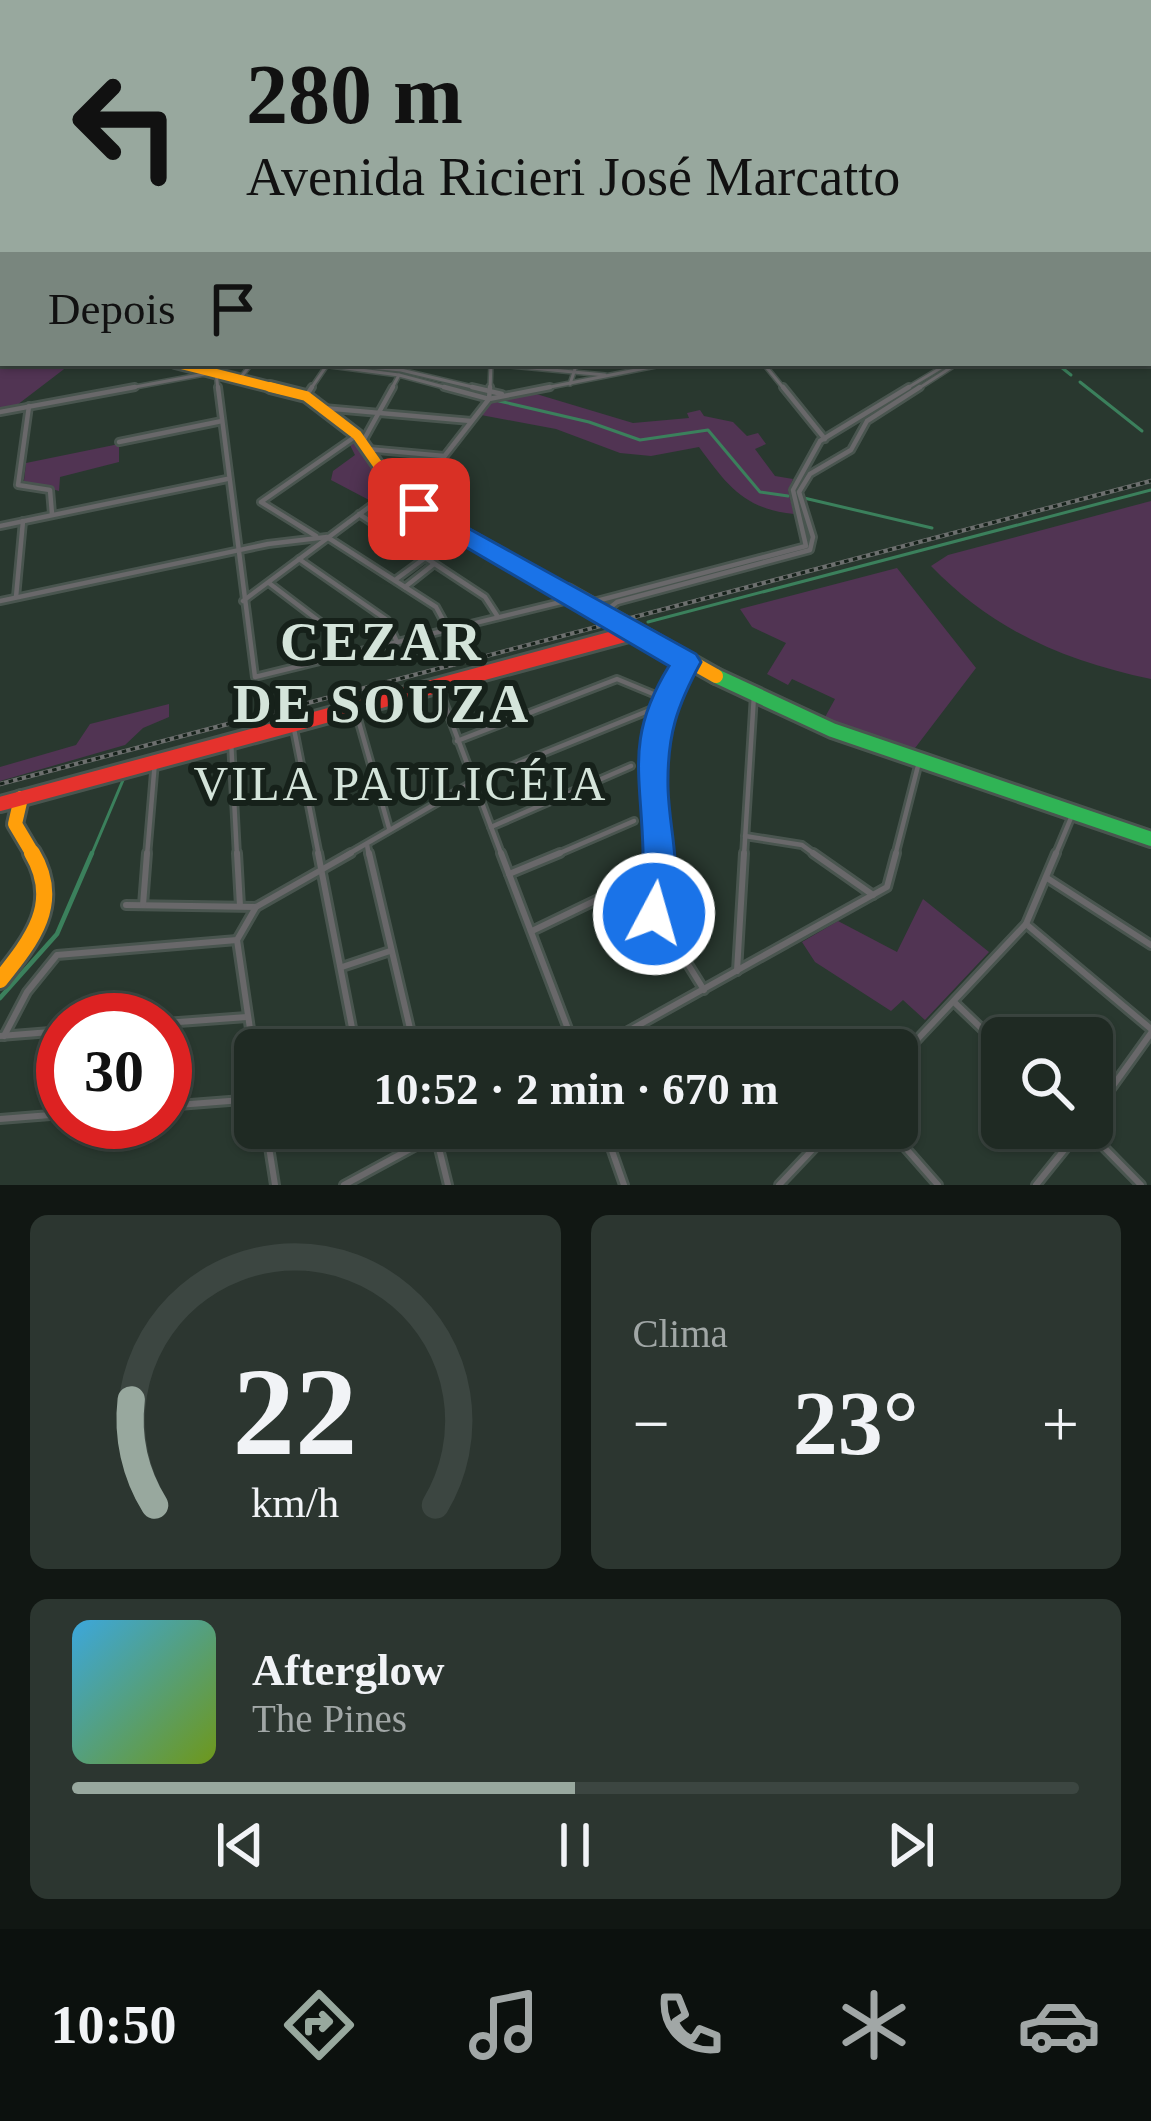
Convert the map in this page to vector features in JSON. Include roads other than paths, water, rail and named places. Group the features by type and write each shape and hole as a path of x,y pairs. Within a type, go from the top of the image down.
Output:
{"main road":[{"path":"189,366 307,396 362,442 392,490 408,502 686,662 919,763 1151,838"},
{"path":"602,640 605,616"},
{"path":"0,804 633,632"},
{"path":"0,980 34,933 47,898 45,878 15,824 22,797"}],"street":[{"path":"408,0 428,0"},
{"path":"241,377 250,366"},
{"path":"307,396 326,366"},
{"path":"343,366 400,373 490,396 657,366"},
{"path":"316,536 262,502 362,442 404,366"},
{"path":"408,502 490,396 491,366"},
{"path":"512,366 610,376"},
{"path":"570,384 576,366"},
{"path":"766,366 827,438 842,439 850,450"},
{"path":"810,545 793,490 817,450 827,438 945,366"},
{"path":"810,545 800,489 810,474 850,450 867,421 953,366"},
{"path":"0,412 216,372 253,675 258,677 810,545"},
{"path":"28,406 18,485 50,490 52,514"},
{"path":"323,408 471,421"},
{"path":"119,442 222,421"},
{"path":"362,442 444,456"},
{"path":"817,450 832,459"},
{"path":"0,526 227,479"},
{"path":"243,601 392,490"},
{"path":"359,514 488,599 498,617"},
{"path":"16,597 23,521"},
{"path":"0,601 316,536 327,537 440,610 448,629"},
{"path":"605,616 617,602 810,545"},
{"path":"395,580 426,558"},
{"path":"299,559 387,620 397,642"},
{"path":"405,586 435,563"},
{"path":"268,583 340,637 345,656"},
{"path":"686,662 662,702 652,787 660,853 653,908 704,990"},
{"path":"457,741 616,679 662,702"},
{"path":"437,683 568,1029"},
{"path":"737,972 754,695"},
{"path":"249,1029 237,940 256,907 473,782 662,702"},
{"path":"354,706 390,830"},
{"path":"293,723 352,1029"},
{"path":"231,740 240,905"},
{"path":"142,905 155,760"},
{"path":"632,1029 873,896 891,879 919,763"},
{"path":"490,827 631,766"},
{"path":"918,1039 1026,924 1073,813"},
{"path":"509,874 634,821"},
{"path":"745,836 797,843 873,896"},
{"path":"367,844 410,1029"},
{"path":"1047,878 1151,945"},
{"path":"531,931 640,879"},
{"path":"125,904 256,907"},
{"path":"1026,924 1151,1031 1113,1085"},
{"path":"2,1036 57,955 237,940"},
{"path":"342,967 391,950"},
{"path":"954,1002 981,1028"},
{"path":"192,1021 247,1016"},
{"path":"2,1036 36,1033"},
{"path":"192,1104 234,1101"},
{"path":"0,1119 36,1116"},
{"path":"269,1149 275,1185"},
{"path":"344,1185 406,1149"},
{"path":"439,1149 448,1185"},
{"path":"611,1149 624,1185"},
{"path":"779,1185 813,1149"},
{"path":"907,1149 938,1185"},
{"path":"1036,1185 1066,1149"},
{"path":"1105,1149 1141,1185"}],"waterway":[{"path":"1060,366 1071,375"},
{"path":"1080,382 1142,431"},
{"path":"499,401 589,422 640,440 708,430 760,492 788,496"},
{"path":"648,622 1151,490"},
{"path":"804,498 932,528"},
{"path":"91,856 126,773"},
{"path":"0,998 57,934 92,853"}],"railway":[{"path":"0,784 1151,481"}],"district":[{"name":"CEZAR DE SOUZA","path":"382,672"},
{"name":"VILA PAULICÉIA","path":"401,783"}]}
